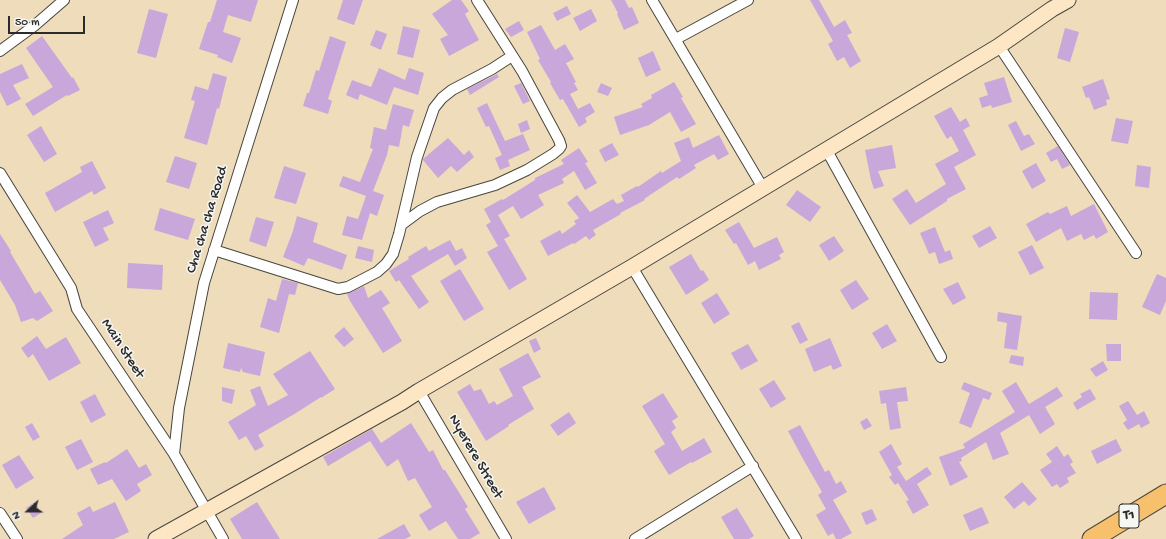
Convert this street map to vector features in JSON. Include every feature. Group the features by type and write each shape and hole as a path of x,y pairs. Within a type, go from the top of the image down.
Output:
{"highway":[{"name":"T1","path":"1092,539 1166,494"}],"main road":[{"path":"156,539 402,402 632,267 999,46 1052,9 1068,0"}],"street":[{"path":"0,51 34,26 64,0"},
{"name":"Cha cha cha Road","path":"174,454 180,400 204,283 293,0"},
{"path":"401,224 437,202 496,185 527,170 559,149 561,146 522,71 477,0"},
{"path":"652,0 763,188"},
{"path":"676,39 748,0"},
{"path":"999,46 1136,253"},
{"path":"214,250 338,289 360,282 377,272 386,264 392,254 401,224 417,156 434,108 442,98 452,90 512,56"},
{"path":"826,149 941,357"},
{"name":"Main Steet","path":"0,173 71,288 77,309 174,454 223,539"},
{"path":"632,267 796,539"},
{"name":"Nyerere Street","path":"419,391 506,539"},
{"path":"635,539 753,466"},
{"path":"0,513 16,539"}],"building":[{"path":"217,0 258,0 251,22 228,15 223,32 241,38 232,63 217,57 218,55 199,49"},
{"path":"343,0 363,0 354,25 337,19"},
{"path":"452,0 461,0 469,11 465,14 479,40 449,56 440,39 448,35 432,14"},
{"path":"611,0 625,0 629,8 632,7 639,23 624,30 617,14 618,13"},
{"path":"810,0 819,0 834,27 845,20 852,33 847,35 861,61 850,68 844,57 837,61 828,44 833,41"},
{"path":"567,6 571,14 557,21 553,13"},
{"path":"149,9 168,14 156,58 137,53"},
{"path":"591,9 597,21 580,31 573,18"},
{"path":"519,21 524,30 511,37 505,29"},
{"path":"541,25 555,50 565,44 574,59 566,63 576,82 574,83 578,90 570,94 578,109 590,103 595,112 585,118 587,122 579,127 563,99 560,100 550,83 551,82 538,60 540,59 527,32"},
{"path":"403,26 420,30 413,58 397,54"},
{"path":"1065,28 1079,32 1070,62 1057,58"},
{"path":"376,30 387,34 381,50 370,45"},
{"path":"42,36 72,78 73,77 80,90 68,96 67,95 33,116 25,104 53,87 26,48"},
{"path":"330,36 346,42 328,99 332,101 328,114 303,106 307,93 309,93 316,70 319,71"},
{"path":"653,51 661,70 646,77 638,58"},
{"path":"22,64 29,78 13,85 21,99 7,106 0,92 0,74"},
{"path":"379,68 405,80 409,68 424,73 418,95 394,87 387,105 360,94 358,100 346,95 352,80 371,87"},
{"path":"213,73 227,77 219,109 217,108 207,145 184,138 195,101 191,100 195,86 208,90"},
{"path":"497,74 499,77 470,95 467,89"},
{"path":"1004,77 1012,102 992,108 991,105 982,108 979,98 988,95 984,83"},
{"path":"1103,79 1110,99 1106,100 1107,105 1094,110 1089,97 1086,98 1082,87"},
{"path":"674,82 683,97 681,98 696,124 681,132 670,112 649,125 620,135 614,117 643,107 641,104 652,98 651,95"},
{"path":"521,83 530,101 523,104 514,86"},
{"path":"601,83 612,88 608,96 597,92"},
{"path":"487,103 505,141 523,134 530,150 508,160 510,166 500,170 495,158 502,155 489,126 486,127 477,108"},
{"path":"393,104 414,110 409,127 403,125 399,147 389,145 387,155 373,191 384,195 377,216 370,213 362,240 342,235 347,216 358,219 366,196 339,186 343,176 360,182 373,149 370,148 374,127 386,130"},
{"path":"951,107 960,122 966,118 970,126 963,130 976,155 954,167 966,189 947,199 947,201 910,225 892,199 907,189 916,203 946,184 935,164 959,151 951,136 947,139 934,116"},
{"path":"1116,118 1133,121 1128,144 1111,141"},
{"path":"527,120 530,129 521,133 518,124"},
{"path":"1016,121 1024,136 1029,134 1035,144 1021,151 1008,125"},
{"path":"41,126 57,154 44,162 27,135"},
{"path":"719,135 729,154 718,160 714,154 694,165 696,168 679,179 677,177 644,199 645,200 620,213 621,214 593,230 596,235 589,240 586,236 574,244 573,243 548,256 540,241 560,230 562,234 576,224 574,221 579,218 567,203 577,195 590,212 613,199 617,204 624,201 621,195 637,186 638,187 661,171 662,173 681,161 674,143 689,137 693,148"},
{"path":"448,138 464,155 469,150 474,157 457,172 451,166 438,178 423,159"},
{"path":"612,143 619,155 605,162 599,150"},
{"path":"892,145 896,168 878,171 884,186 874,189 865,150"},
{"path":"1058,146 1070,165 1062,169 1057,159 1051,162 1046,153"},
{"path":"579,148 588,162 585,163 597,183 585,190 574,171 562,179 564,183 538,195 544,205 521,219 513,206 498,215 510,236 504,239 527,279 509,290 487,252 498,246 486,225 491,222 484,209 502,199 503,200 535,180 535,178 564,164 561,160"},
{"path":"175,156 197,163 189,189 166,182"},
{"path":"92,161 106,188 94,195 92,191 55,212 45,193 82,172 80,167"},
{"path":"1036,163 1046,181 1032,189 1022,171"},
{"path":"1137,165 1151,167 1149,188 1135,186"},
{"path":"284,166 306,173 296,204 274,198"},
{"path":"797,190 821,207 810,222 786,205"},
{"path":"1094,204 1108,232 1096,239 1094,235 1084,240 1081,234 1067,241 1061,228 1036,242 1026,224 1048,212 1050,214 1067,206 1071,216"},
{"path":"160,208 195,219 188,240 154,230"},
{"path":"108,210 114,223 103,228 109,240 95,247 83,222"},
{"path":"297,216 318,223 313,242 347,255 342,270 308,258 304,266 283,257"},
{"path":"256,217 274,222 266,247 249,241"},
{"path":"739,222 754,248 777,237 784,252 779,255 781,259 759,270 755,261 748,265 736,243 734,244 725,230"},
{"path":"990,226 997,238 979,248 972,236"},
{"path":"935,227 945,252 950,250 953,259 939,264 935,252 929,254 920,233"},
{"path":"0,234 35,294 40,291 53,311 37,321 33,318 21,322 15,305 0,280"},
{"path":"834,236 844,251 829,261 819,245"},
{"path":"450,240 456,251 462,248 467,258 455,266 448,254 411,276 429,302 419,309 399,280 396,282 389,271 409,259 408,257 426,246 429,251"},
{"path":"1032,245 1044,268 1030,275 1018,252"},
{"path":"358,246 374,250 372,262 355,258"},
{"path":"691,254 701,271 703,270 709,280 686,295 669,267"},
{"path":"128,263 163,265 162,290 127,288"},
{"path":"460,269 484,309 464,321 440,281"},
{"path":"1157,274 1166,278 1166,301 1160,315 1142,307"},
{"path":"282,279 298,283 295,295 289,294 279,333 260,327 268,298 276,301"},
{"path":"856,280 869,299 852,310 840,290"},
{"path":"958,282 966,298 953,305 943,289"},
{"path":"364,286 368,298 381,290 390,303 382,308 402,341 383,353 347,294"},
{"path":"1090,292 1118,293 1117,320 1089,319"},
{"path":"717,293 730,314 714,324 701,303"},
{"path":"998,312 1022,316 1017,350 1004,348 1007,323 997,321"},
{"path":"799,322 808,340 800,344 791,326"},
{"path":"887,324 897,341 882,349 872,333"},
{"path":"344,327 354,339 344,347 334,336"},
{"path":"37,336 46,349 66,337 81,363 49,381 33,354 28,358 21,348"},
{"path":"536,338 541,349 534,353 529,341"},
{"path":"830,338 842,366 833,370 831,365 814,372 805,349"},
{"path":"228,343 265,352 260,376 243,372 241,368 240,372 223,368"},
{"path":"748,344 758,361 741,370 731,353"},
{"path":"1106,344 1121,344 1121,361 1107,361"},
{"path":"310,351 335,389 258,435 264,446 255,451 246,436 239,440 228,422 256,405 250,390 260,386 268,406 288,395 273,374"},
{"path":"528,353 541,377 522,387 534,409 486,441 457,392 470,384 474,391 481,389 489,404 494,401 497,405 513,396 499,369"},
{"path":"1011,355 1024,357 1023,366 1009,363"},
{"path":"1103,361 1108,370 1096,377 1090,369"},
{"path":"774,380 786,399 771,408 759,389"},
{"path":"964,382 992,393 989,400 983,398 971,428 959,423 970,393 961,389"},
{"path":"1016,382 1029,404 1057,387 1063,396 1045,407 1055,424 1040,434 1029,415 1000,433 1009,454 993,460 986,442 961,458 962,461 959,462 968,477 950,486 939,457 965,448 963,444 1015,412 1002,391"},
{"path":"222,387 235,390 232,404 222,401"},
{"path":"906,387 908,401 897,402 901,428 890,430 886,403 881,404 879,391"},
{"path":"1090,389 1096,399 1077,410 1073,403 1082,397 1080,394"},
{"path":"663,393 678,417 672,421 676,428 671,432 682,451 704,438 712,452 669,475 654,451 665,444 642,406"},
{"path":"95,394 106,415 91,423 80,402"},
{"path":"1128,401 1137,415 1144,411 1150,423 1141,428 1139,424 1128,430 1123,423 1127,420 1119,406"},
{"path":"569,412 576,423 558,436 550,425"},
{"path":"867,418 872,426 864,430 860,422"},
{"path":"32,423 40,437 33,441 25,427"},
{"path":"411,423 429,452 433,450 443,470 445,470 468,507 465,509 480,533 470,539 458,539 446,521 429,531 419,515 432,507 415,478 408,481 398,459 387,467 370,441 328,466 323,457 372,429 381,443"},
{"path":"800,425 825,472 829,470 836,484 841,481 847,492 833,500 852,533 841,539 836,539 833,533 828,536 816,515 826,509 818,495 822,492 788,431"},
{"path":"81,439 93,462 77,470 65,447"},
{"path":"1116,439 1122,451 1097,464 1091,451"},
{"path":"891,444 902,464 897,467 906,481 927,467 932,474 917,484 929,505 913,514 906,501 909,500 898,483 895,485 889,477 892,475 879,452"},
{"path":"1057,446 1064,457 1068,454 1073,462 1070,464 1076,473 1067,478 1069,482 1060,488 1057,484 1052,487 1040,470 1052,462 1046,454"},
{"path":"127,449 139,468 146,464 152,475 137,484 141,491 126,501 112,479 98,485 90,469 105,462 106,463"},
{"path":"19,455 34,478 16,489 2,465"},
{"path":"1022,482 1037,499 1029,506 1024,501 1014,509 1004,497"},
{"path":"544,487 556,509 529,524 516,502"},
{"path":"35,502 41,513 33,518 26,508"},
{"path":"115,502 129,532 114,539 62,539 83,525 77,513 90,506 93,512"},
{"path":"257,502 280,539 242,539 230,519"},
{"path":"982,507 989,523 970,531 963,515"},
{"path":"737,508 754,536 749,539 734,539 721,517"},
{"path":"872,509 877,520 866,525 861,513"},
{"path":"404,524 411,536 405,539 377,539"}]}
